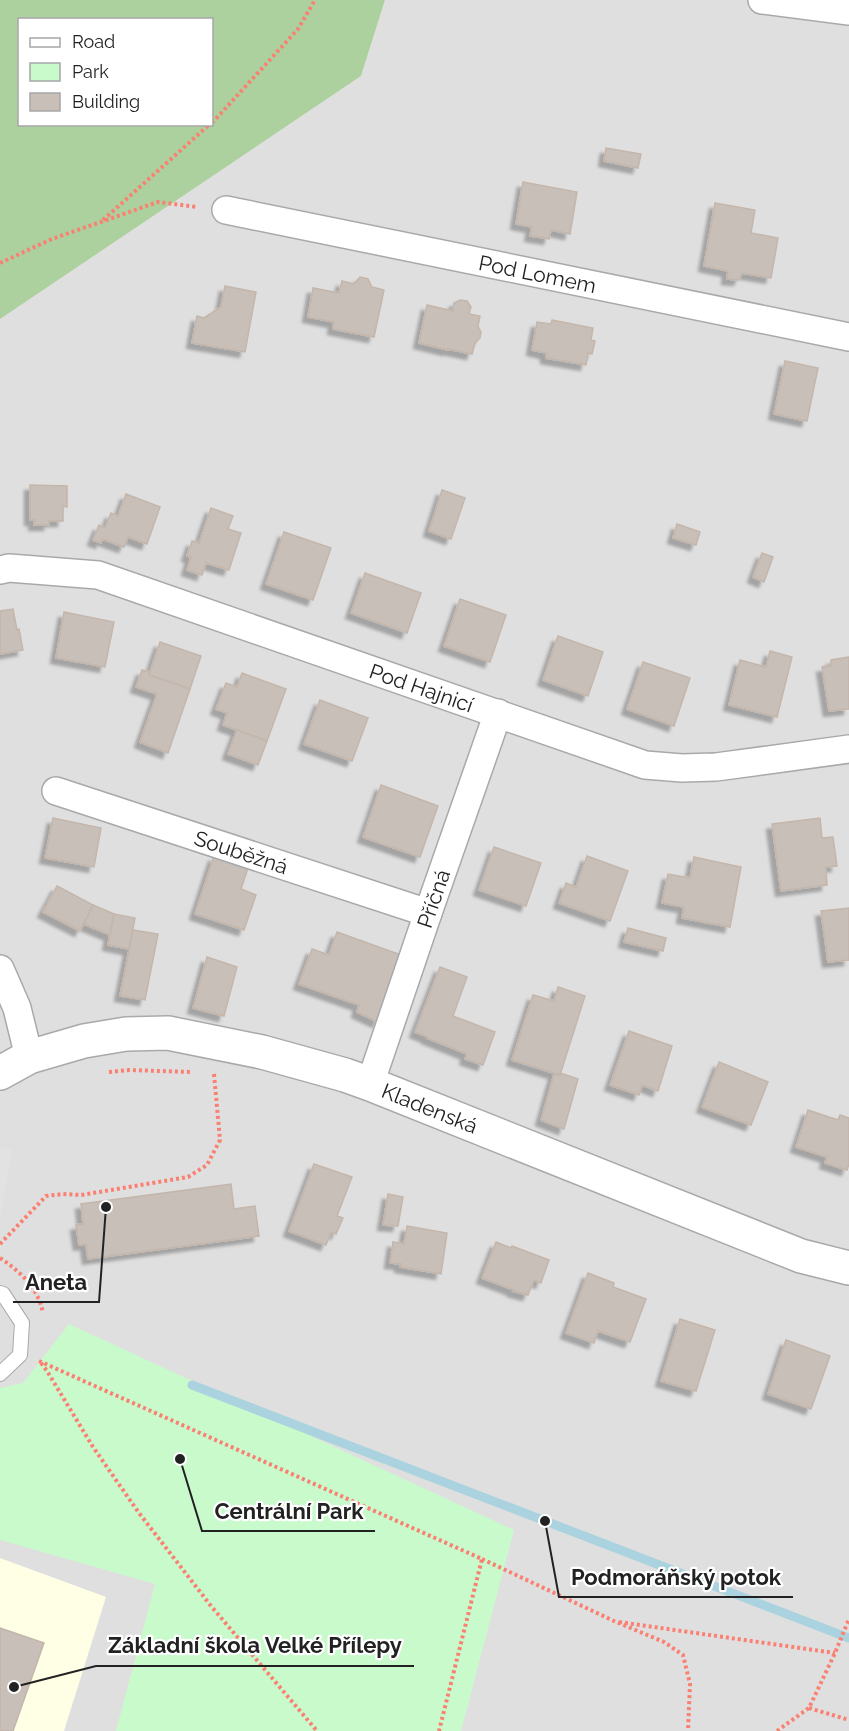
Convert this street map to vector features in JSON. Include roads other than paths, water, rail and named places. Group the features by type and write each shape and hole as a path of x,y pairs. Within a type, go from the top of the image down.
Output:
{"street":[{"path":"762,0 849,11"},
{"name":"Pod Lomem","path":"226,210 849,337"},
{"name":"Pod Hajnicí","path":"0,570 9,568 98,575 645,765 682,768 716,767 849,749"},
{"name":"Příčná","path":"370,1084 498,713"},
{"name":"Souběžná","path":"56,790 428,913"},
{"path":"0,969 17,1008 29,1057"},
{"name":"Kladenská","path":"0,1073 29,1057 84,1041 126,1034 168,1033 262,1052 370,1084 801,1256 849,1268"}],"lane":[{"path":"0,1293 3,1294 22,1323 20,1355 0,1374"}],"waterway":[{"path":"192,1385 849,1638"}],"place":[{"name":"Aneta","path":"106,1207"},
{"name":"Centrální Park","path":"180,1459"},
{"name":"Podmoráňský potok","path":"545,1521"},
{"name":"Základní škola Velké Přílepy","path":"14,1687"}]}
